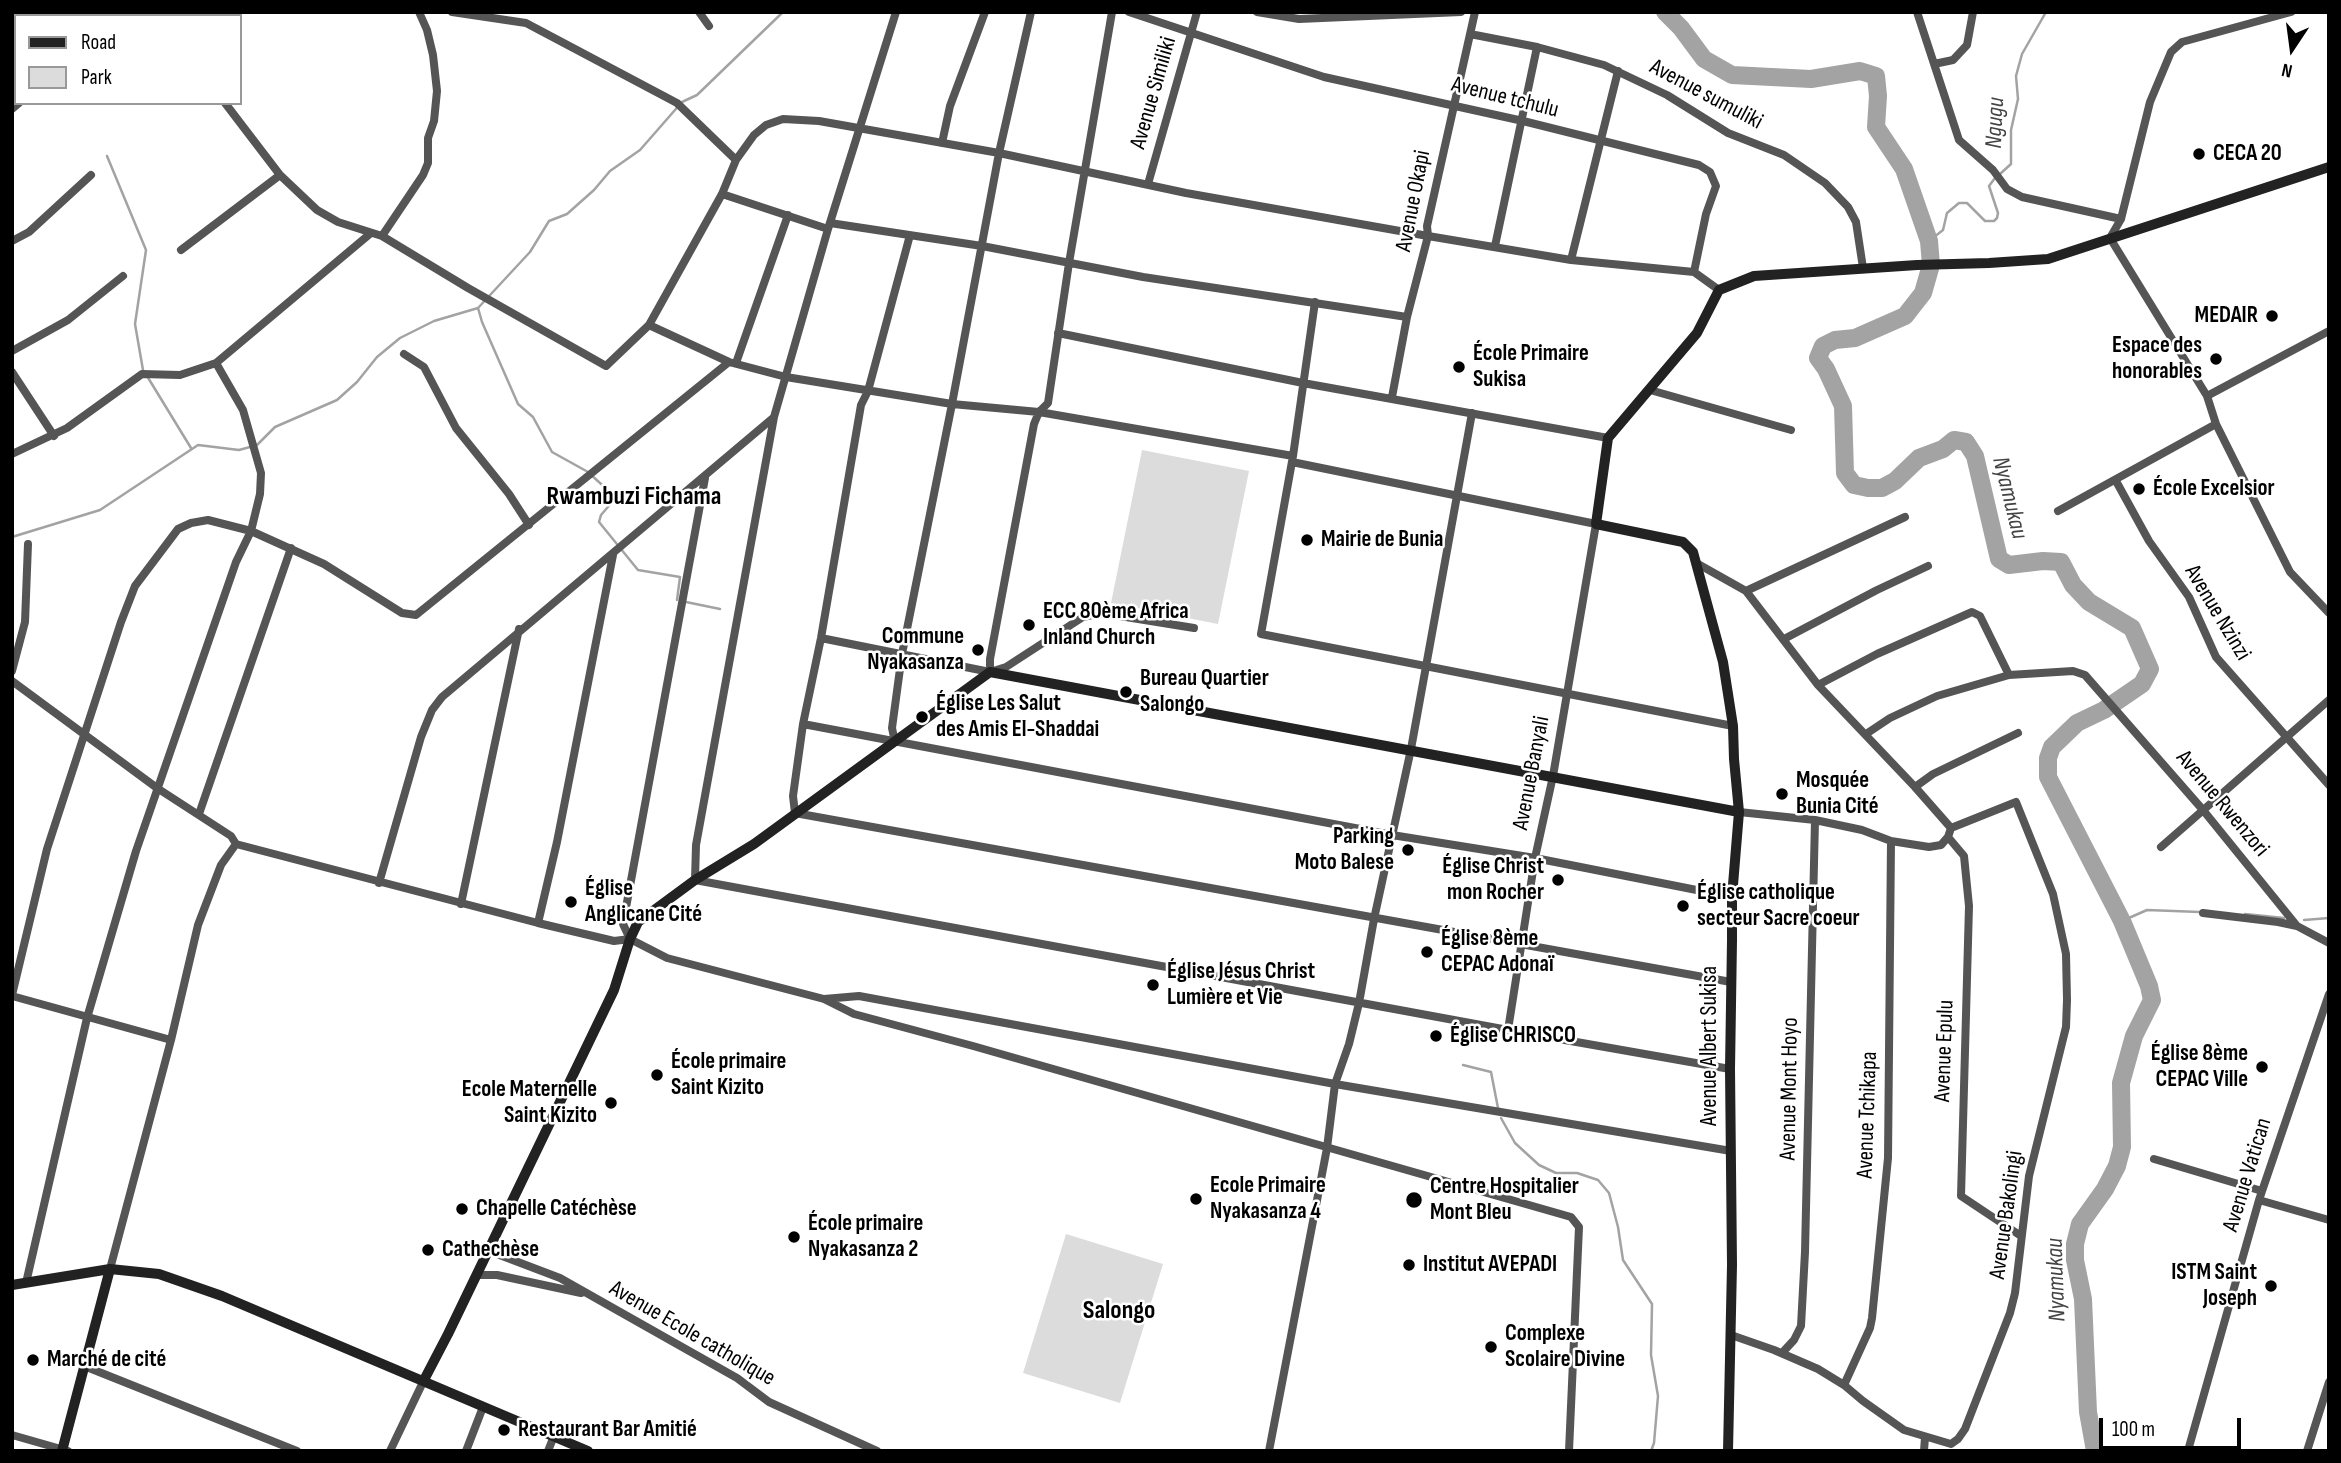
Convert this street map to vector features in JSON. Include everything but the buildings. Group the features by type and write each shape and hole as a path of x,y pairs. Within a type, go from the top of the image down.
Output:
{"street":[{"path":"382,236 423,175 428,163 428,138 434,121 438,92 433,54 419,12"},
{"path":"452,12 526,23 681,105 736,160"},
{"path":"699,12 709,26"},
{"path":"695,880 696,845 774,417 829,226 896,12"},
{"path":"943,143 950,106 985,12"},
{"path":"895,742 892,728 902,654 999,153 1031,12"},
{"path":"990,672 990,659 1034,424 1039,412 1048,403 1112,12"},
{"name":"Avenue tchulu","path":"1129,12 1324,77 1522,121 1699,165 1710,172 1716,186 1706,214 1694,272"},
{"name":"Avenue Similiki","path":"1148,184 1197,12"},
{"path":"1257,12 1299,19 1461,12"},
{"name":"Avenue Okapi","path":"1392,397 1407,317 1428,236 1427,226 1475,12"},
{"path":"1917,12 1959,139 1993,170 2007,189 2022,197 2121,219"},
{"path":"1934,64 1953,60 1967,45 1973,12"},
{"path":"2110,239 2121,219 2150,102 2171,52 2182,42 2291,12"},
{"name":"Avenue sumuliki","path":"1470,33 1604,65 1667,95 1728,133 1784,155 1825,183 1848,207 1856,222 1863,268"},
{"path":"1494,246 1537,47"},
{"path":"1572,260 1618,71"},
{"path":"227,105 280,175 317,210 338,222 382,236 606,366 649,324 722,194 736,160 754,135 766,125 783,119 820,121 999,153 1186,193 1428,236 1572,260 1694,272 1719,289"},
{"path":"649,324 732,363 786,377 952,404 1039,412 1293,459 1596,524 1608,438 1697,333 1719,289 1754,276 2049,259 2329,167"},
{"path":"12,241 29,232 91,175"},
{"path":"181,250 280,175"},
{"path":"722,194 829,226 982,246 1143,277 1407,317"},
{"path":"171,1040 12,995 47,849 135,586 178,529 208,520 251,531 291,548 324,564 402,613 416,615 732,363 789,215"},
{"path":"12,454 54,436 142,374 180,375 216,363 371,233"},
{"path":"794,813 793,796 803,724 821,638 861,405 868,391 910,235"},
{"path":"2110,239 2207,396 2216,424 2290,572 2329,612"},
{"path":"12,351 68,320 122,276"},
{"path":"1315,302 1293,459 1261,634 1733,726"},
{"path":"2207,396 2329,331"},
{"path":"1058,333 1303,383 1608,438"},
{"path":"404,354 424,368 456,428 509,494 529,525"},
{"path":"26,1283 87,1018 136,851 236,562 251,531 260,494 261,472 243,410 216,363"},
{"path":"12,372 54,436"},
{"path":"1650,390 1791,430"},
{"path":"1269,1451 1327,1148 1335,1084 1359,1003 1374,919 1411,749 1472,413"},
{"path":"379,883 421,737 432,710 457,682 617,551 774,417"},
{"path":"2058,512 2216,424"},
{"path":"630,939 623,924 705,477"},
{"name":"Avenue Nzinzi","path":"2116,481 2149,541 2189,597 2216,657 2329,785"},
{"path":"1698,564 1746,591 1905,517"},
{"name":"Avenue Albert Sukisa","path":"1596,524 1683,542 1693,552 1723,662 1733,726 1740,812 1732,897 1731,1335 1728,1451"},
{"name":"Avenue Banyali","path":"1508,1030 1535,858 1553,775 1596,524"},
{"path":"12,671 25,622 28,544"},
{"path":"199,814 291,548"},
{"path":"538,923 617,551"},
{"path":"1784,639 1928,566"},
{"name":"Avenue Epulu","path":"1746,591 1818,685 1915,787 1964,856 1969,906 1961,1196 2021,1236"},
{"path":"1818,685 1877,654 1972,612 1980,616 2009,675"},
{"path":"390,1451 614,990 638,922 695,880 754,844 990,672 1006,667 1083,618 1101,613 1194,628"},
{"path":"461,904 519,629"},
{"path":"821,638 1740,812 1815,820 1862,830 1891,841 1929,847 1941,845 1950,833"},
{"name":"Avenue Rwenzori","path":"1866,734 1889,718 1937,696 2009,675 2073,671 2085,675 2203,810 2297,926"},
{"path":"12,681 157,788 231,836 236,844 538,923 614,940 630,939 667,958 824,999 855,1014 1571,1217 1580,1227 1569,1451"},
{"path":"2161,847 2329,700"},
{"path":"803,724 1392,835 1535,858 1732,897"},
{"path":"1915,787 1933,774 2018,733"},
{"name":"Avenue Bakolingi","path":"1925,1437 1951,1444 1965,1429 2010,1313 2018,1277 2029,1176 2066,1027 2066,954 2053,894 2016,802 1950,833"},
{"path":"794,813 1731,982"},
{"name":"Avenue Mont Hoyo","path":"1782,1353 1794,1340 1801,1326 1815,820"},
{"name":"Avenue Tchikapa","path":"1844,1385 1872,1318 1888,1158 1891,841"},
{"path":"12,1435 64,1450 83,1366 171,1040 198,925 221,865 236,844"},
{"path":"695,880 1730,1069"},
{"path":"2203,913 2297,926 2329,943"},
{"name":"Avenue Vatican","path":"2190,1451 2260,1196 2329,994"},
{"path":"824,999 859,996 1335,1084 1731,1151"},
{"path":"2154,1159 2329,1220"},
{"name":"Avenue Ecole catholique","path":"489,1251 560,1278 737,1378 769,1402 877,1451"},
{"path":"12,1285 110,1269 159,1274 222,1296 589,1451"},
{"path":"477,1275 497,1275 586,1294"},
{"path":"1731,1335 1818,1369 1904,1430 1925,1437 1924,1451"},
{"path":"83,1366 297,1451"},
{"path":"2307,1451 2329,1382"},
{"path":"466,1451 483,1408"},
{"path":"548,1451 554,1436"}],"green space":[{"path":"1142,450 1249,471 1218,624 1111,603"},
{"path":"1066,1234 1163,1264 1120,1403 1023,1373"}],"waterway":[{"path":"257,445 275,427 337,400 357,382 377,357 400,338 434,321 478,308 530,252 549,221 567,214 594,190 610,171 640,150 682,102 697,95 783,12"},
{"name":"Nyamukau","path":"1665,12 1704,59 1732,75 1811,79 1860,71 1876,76 1876,127 1904,169 1929,241 1931,265 1923,293 1905,316 1855,338 1835,340 1823,346 1818,358 1843,406 1845,473 1854,485 1882,488 1895,481 1919,458 1943,449 1954,440 1966,442 1975,456 1999,559 2009,565 2061,562 2073,585 2089,602 2132,628 2150,669 2142,684 2104,710 2077,723 2052,747 2048,758 2048,777 2122,921 2149,986 2152,1000 2134,1036 2121,1083 2122,1147 2117,1166 2105,1189 2080,1224 2075,1244 2075,1260 2083,1299 2088,1412 2095,1451"},
{"name":"Ngugu","path":"2000,174 2011,164 2011,130 2018,99 2016,76 2022,54 2046,12"},
{"path":"107,156 146,250 135,324 143,370"},
{"name":"Ngugu","path":"1929,241 1943,230 1947,213 1959,203 1967,203 1985,221 1994,221 1998,213 1989,186 1995,178"},
{"path":"478,308 518,404 533,417 552,452 588,472 613,495 613,501 601,515 599,522 638,570 680,577 677,600"},
{"path":"147,376 191,448"},
{"path":"12,537 100,510 198,445 239,450 250,447"},
{"path":"686,602 720,609"},
{"path":"2122,921 2147,910 2200,912"},
{"path":"2245,914 2284,918"},
{"path":"2304,920 2329,918"},
{"path":"1463,1065 1491,1072 1498,1108"},
{"path":"1501,1118 1515,1143 1539,1165 1556,1173 1577,1173 1598,1180 1609,1193 1623,1260 1652,1304 1651,1355 1658,1396 1651,1451"}],"place":[{"name":"CECA 20","path":"2199,154"},
{"name":"MEDAIR","path":"2272,316"},
{"name":"Espace des honorables","path":"2216,359"},
{"name":"École Primaire Sukisa","path":"1459,367"},
{"name":"École Excelsior","path":"2139,489"},
{"name":"Mairie de Bunia","path":"1307,540"},
{"name":"ECC 80ème Africa Inland Church","path":"1029,625"},
{"name":"Commune Nyakasanza","path":"978,650"},
{"name":"Bureau Quartier Salongo","path":"1126,692"},
{"name":"Église Les Salut des Amis El-Shaddai","path":"922,717"},
{"name":"Mosquée Bunia Cité","path":"1782,794"},
{"name":"Parking Moto Balese","path":"1408,850"},
{"name":"Église Christ mon Rocher","path":"1558,880"},
{"name":"Église Anglicane Cité","path":"571,902"},
{"name":"Église catholique secteur Sacre coeur","path":"1683,906"},
{"name":"Église 8ème CEPAC Adonaï","path":"1427,952"},
{"name":"Église Jésus Christ Lumière et Vie","path":"1153,985"},
{"name":"Église CHRISCO","path":"1436,1036"},
{"name":"Église 8ème CEPAC Ville","path":"2262,1067"},
{"name":"École primaire Saint Kizito","path":"657,1075"},
{"name":"Ecole Maternelle Saint Kizito","path":"611,1103"},
{"name":"Ecole Primaire Nyakasanza 4","path":"1196,1199"},
{"name":"Centre Hospitalier Mont Bleu","path":"1414,1200"},
{"name":"Chapelle Catéchèse","path":"462,1209"},
{"name":"École primaire Nyakasanza 2","path":"794,1237"},
{"name":"Cathechèse","path":"428,1250"},
{"name":"Institut AVEPADI","path":"1409,1265"},
{"name":"ISTM Saint Joseph","path":"2271,1286"},
{"name":"Complexe Scolaire Divine","path":"1491,1347"},
{"name":"Marché de cité","path":"33,1360"},
{"name":"Restaurant Bar Amitié","path":"504,1430"}],"district":[{"name":"Rwambuzi Fichama","path":"634,497"},
{"name":"Salongo","path":"1119,1311"}]}
